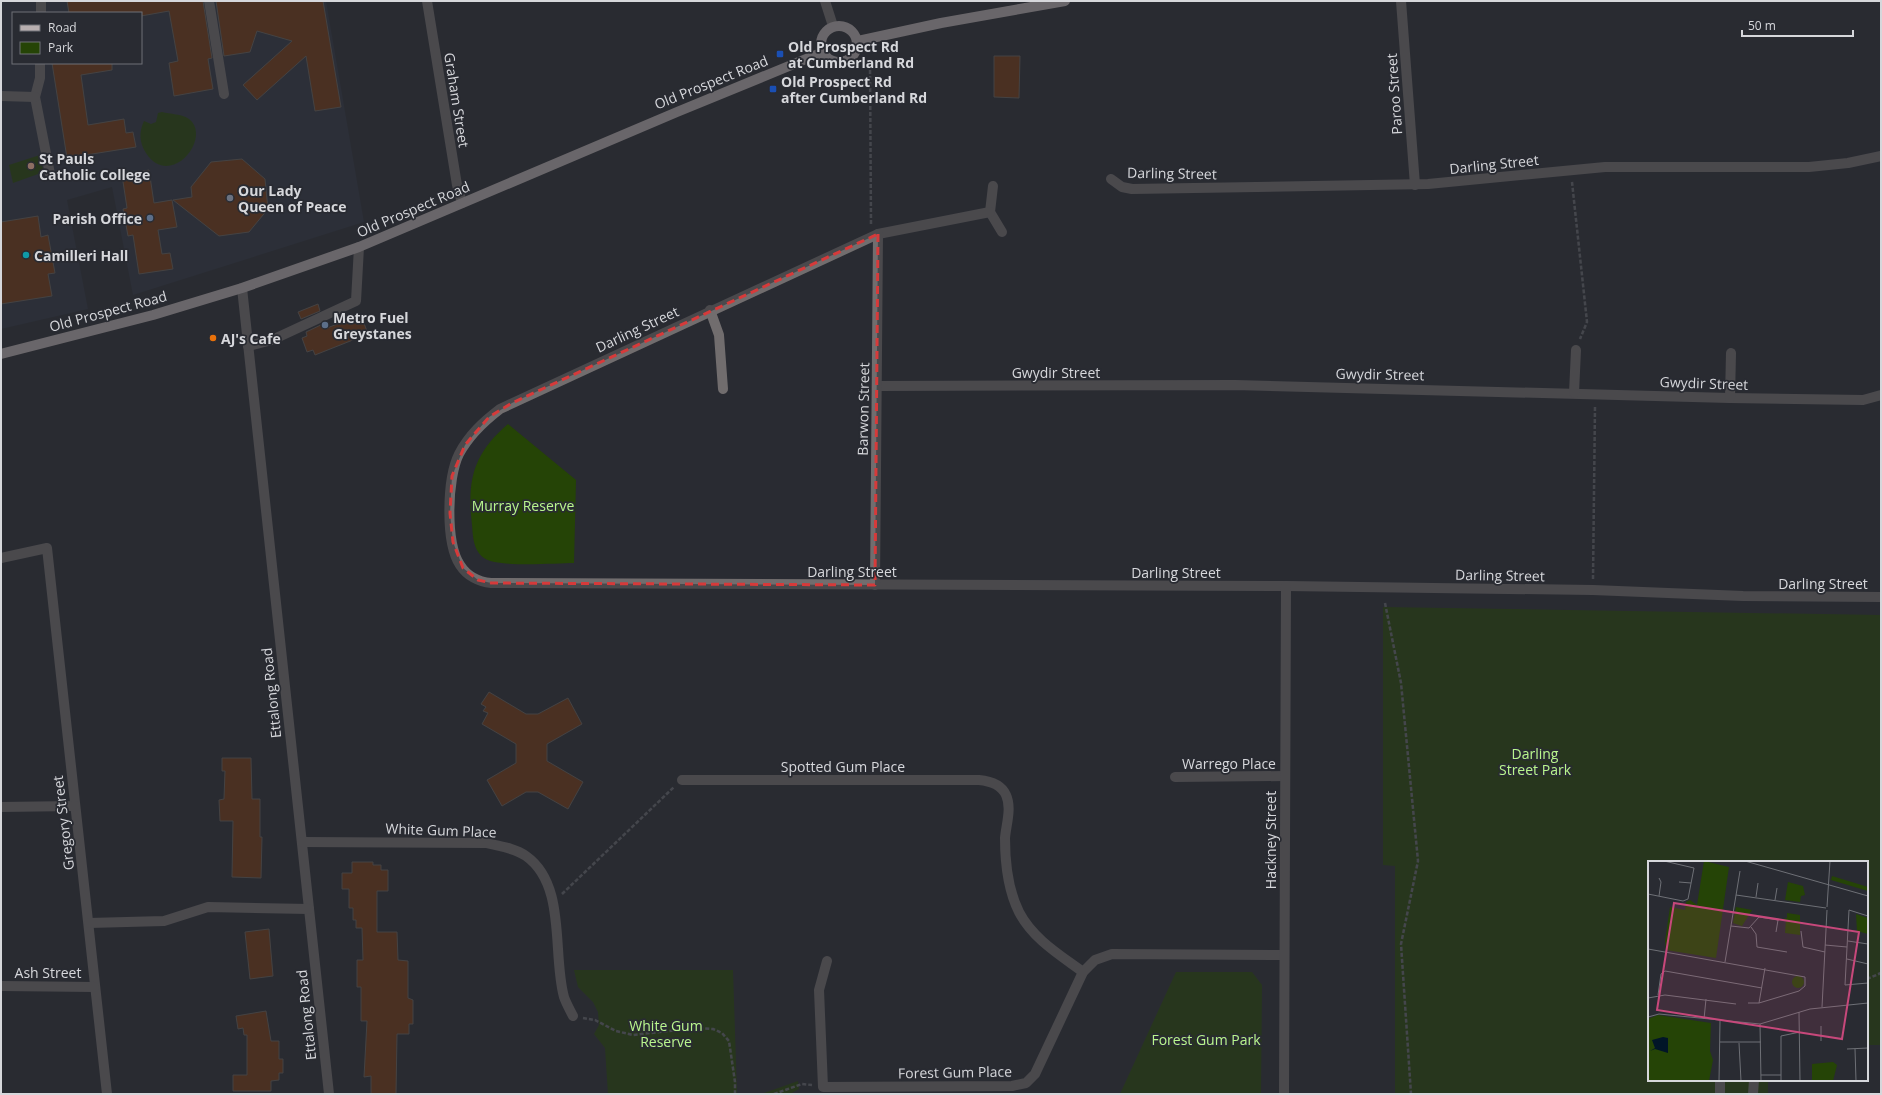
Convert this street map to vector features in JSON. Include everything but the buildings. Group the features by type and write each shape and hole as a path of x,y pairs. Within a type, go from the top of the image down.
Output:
{"main road":[{"path":"858,41 941,23 1065,1"},
{"path":"833,26 846,26 856,35 858,41 855,54 845,62 832,61 822,52 821,40 823,34 833,26"},
{"name":"Old Prospect Road","path":"1,354 153,315 242,288 359,247 822,52"}],"street":[{"path":"41,1 41,12"},
{"path":"209,1 224,94"},
{"name":"Graham Street","path":"427,1 457,185 462,203"},
{"path":"825,1 833,26"},
{"name":"Paroo Street","path":"1401,1 1415,185"},
{"path":"40,64 40,78 35,97 50,174"},
{"path":"1,96 35,97"},
{"name":"Darling Street","path":"1111,179 1122,187 1132,189 1415,185 1621,166 1809,166 1848,163 1881,156"},
{"path":"993,186 990,212 1002,232"},
{"name":"Darling Street","path":"990,212 874,236 710,310 512,403 489,417 471,435 455,465 450,490 450,513 456,555 469,580 491,583 1286,586 1593,590 1743,596 1881,597"},
{"name":"Barwon Street","path":"874,236 878,386 875,585"},
{"path":"248,346 272,340 356,301 359,247"},
{"name":"Ettalong Road","path":"242,288 329,1094"},
{"path":"710,310 719,335 723,389"},
{"path":"1574,393 1576,350"},
{"path":"1730,398 1731,353"},
{"name":"Gwydir Street","path":"878,386 1235,385 1863,400 1881,395"},
{"name":"Gregory Street","path":"1,558 47,548 89,923 94,987 107,1094"},
{"name":"Hackney Street","path":"1284,1094 1284,776 1286,586"},
{"name":"Warrego Place","path":"1175,777 1284,776"},
{"name":"Spotted Gum Place","path":"682,780 979,780 1006,785 1009,805 1005,837 1008,871 1019,912 1031,930 1042,941 1083,972"},
{"path":"1,807 75,806"},
{"name":"White Gum Place","path":"302,842 486,844 505,847 526,856 544,874 553,903 560,974 564,997 573,1016"},
{"path":"89,923 164,921 208,907 309,909"},
{"name":"Forest Gum Place","path":"823,1087 1012,1086 1026,1083 1035,1074 1083,972 1095,960 1112,954 1284,954"},
{"path":"823,1087 819,990 827,961"},
{"name":"Ash Street","path":"1,986 94,987"},
{"path":"1720,1081 1720,1094"},
{"path":"1754,1081 1754,1094"}],"path":[{"path":"870,64 874,236"},
{"path":"1571,170 1587,322 1576,350"},
{"path":"1593,590 1595,394"},
{"path":"1385,603 1401,684 1418,861 1401,944 1411,1094"},
{"path":"553,903 682,780"},
{"path":"1868,979 1881,973"},
{"path":"573,1016 595,1020 616,1031 633,1034 695,1028 712,1029 722,1033 729,1042 735,1082 735,1094"},
{"path":"774,1094 802,1084 823,1087"}],"highlighted area":[{"path":"878,234 875,585 491,583 478,580 463,568 453,542 450,513 452,476 465,445 489,417 512,403"}],"shaded area":[{"path":"1,1 326,1 364,222 133,295 112,187 67,200 88,309 1,329"}],"green space":[{"path":"162,112 179,115 189,119 195,127 196,138 186,157 176,164 166,166 156,163 146,153 140,137 144,121 151,124 156,122 158,113"},
{"path":"40,155 43,170 38,174 13,183 9,165"},
{"name":"Murray Reserve","path":"508,424 576,480 574,563 501,563 484,558 480,555 476,547 473,538 471,509 472,481 475,469 487,446"},
{"name":"Darling Street Park","path":"1383,607 1881,615 1881,1045 1868,1045 1868,861 1648,861 1648,1081 1768,1081 1768,1094 1395,1094 1395,866 1383,865"},
{"name":"White Gum Reserve","path":"574,970 733,970 737,1094 608,1094 605,1048 594,1034 599,1025 598,1012 593,1002 578,987"},
{"name":"Forest Gum Park","path":"1176,972 1252,972 1262,985 1261,1094 1120,1094"},
{"path":"798,1081 799,1089 790,1094 761,1094"}],"place":[{"name":"Old Prospect Rd at Cumberland Rd","path":"780,54"},
{"name":"Old Prospect Rd after Cumberland Rd","path":"773,89"},
{"name":"St Pauls Catholic College","path":"31,166"},
{"name":"Our Lady Queen of Peace","path":"230,198"},
{"name":"Parish Office","path":"150,218"},
{"name":"Camilleri Hall","path":"26,255"},
{"name":"Metro Fuel Greystanes","path":"325,325"},
{"name":"AJ's Cafe","path":"213,338"}]}
